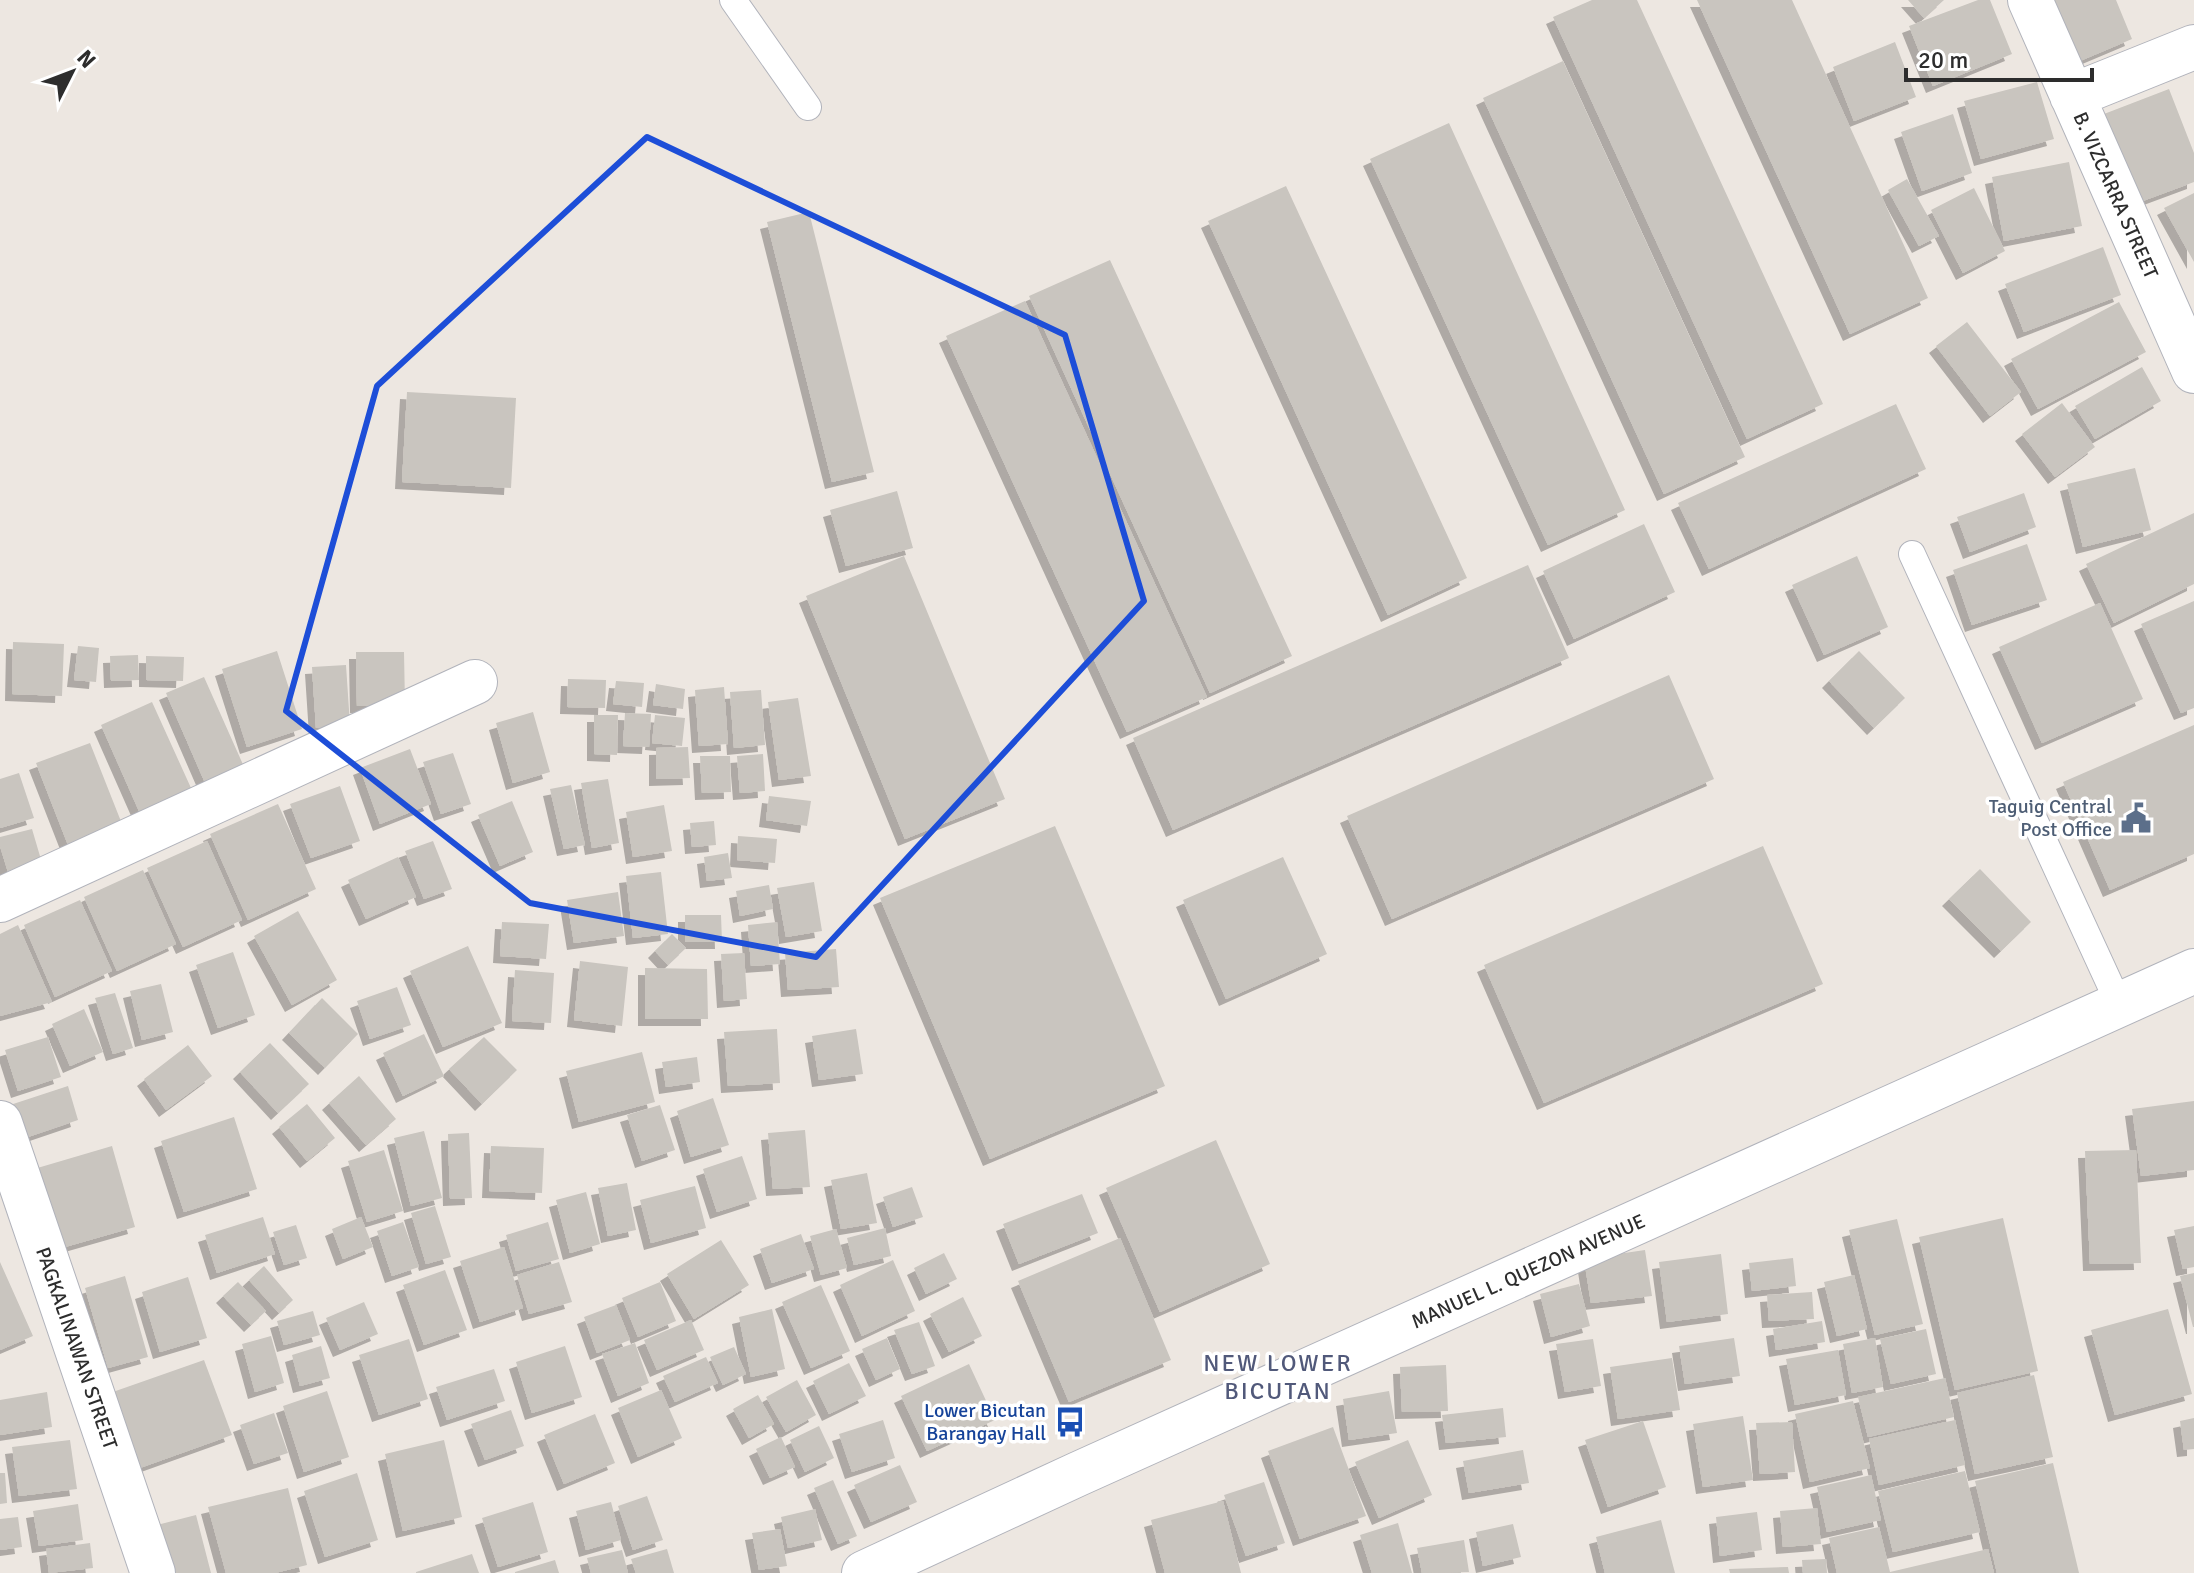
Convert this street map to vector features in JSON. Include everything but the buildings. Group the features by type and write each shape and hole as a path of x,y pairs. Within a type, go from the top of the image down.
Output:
{"street":[{"path":"2030,0 2072,96"},
{"name":"B. VIZCARRA STREET","path":"2194,47 2072,96 2194,371"},
{"path":"0,900 475,682"},
{"name":"MANUEL L. QUEZON AVENUE","path":"864,1573 2194,971"},
{"name":"PAGKALINAWAN STREET","path":"2,1133 153,1573"}],"lane":[{"path":"733,0 808,107"},
{"path":"1912,554 2119,1004"}],"highlighted area":[{"path":"647,137 1065,335 1144,601 816,957 530,903 286,711 377,386"}],"place":[{"name":"Taguig Central Post Office","path":"2136,818"},
{"name":"Lower Bicutan Barangay Hall","path":"1070,1422"}],"district":[{"name":"NEW LOWER BICUTAN","path":"1278,1377"}]}
